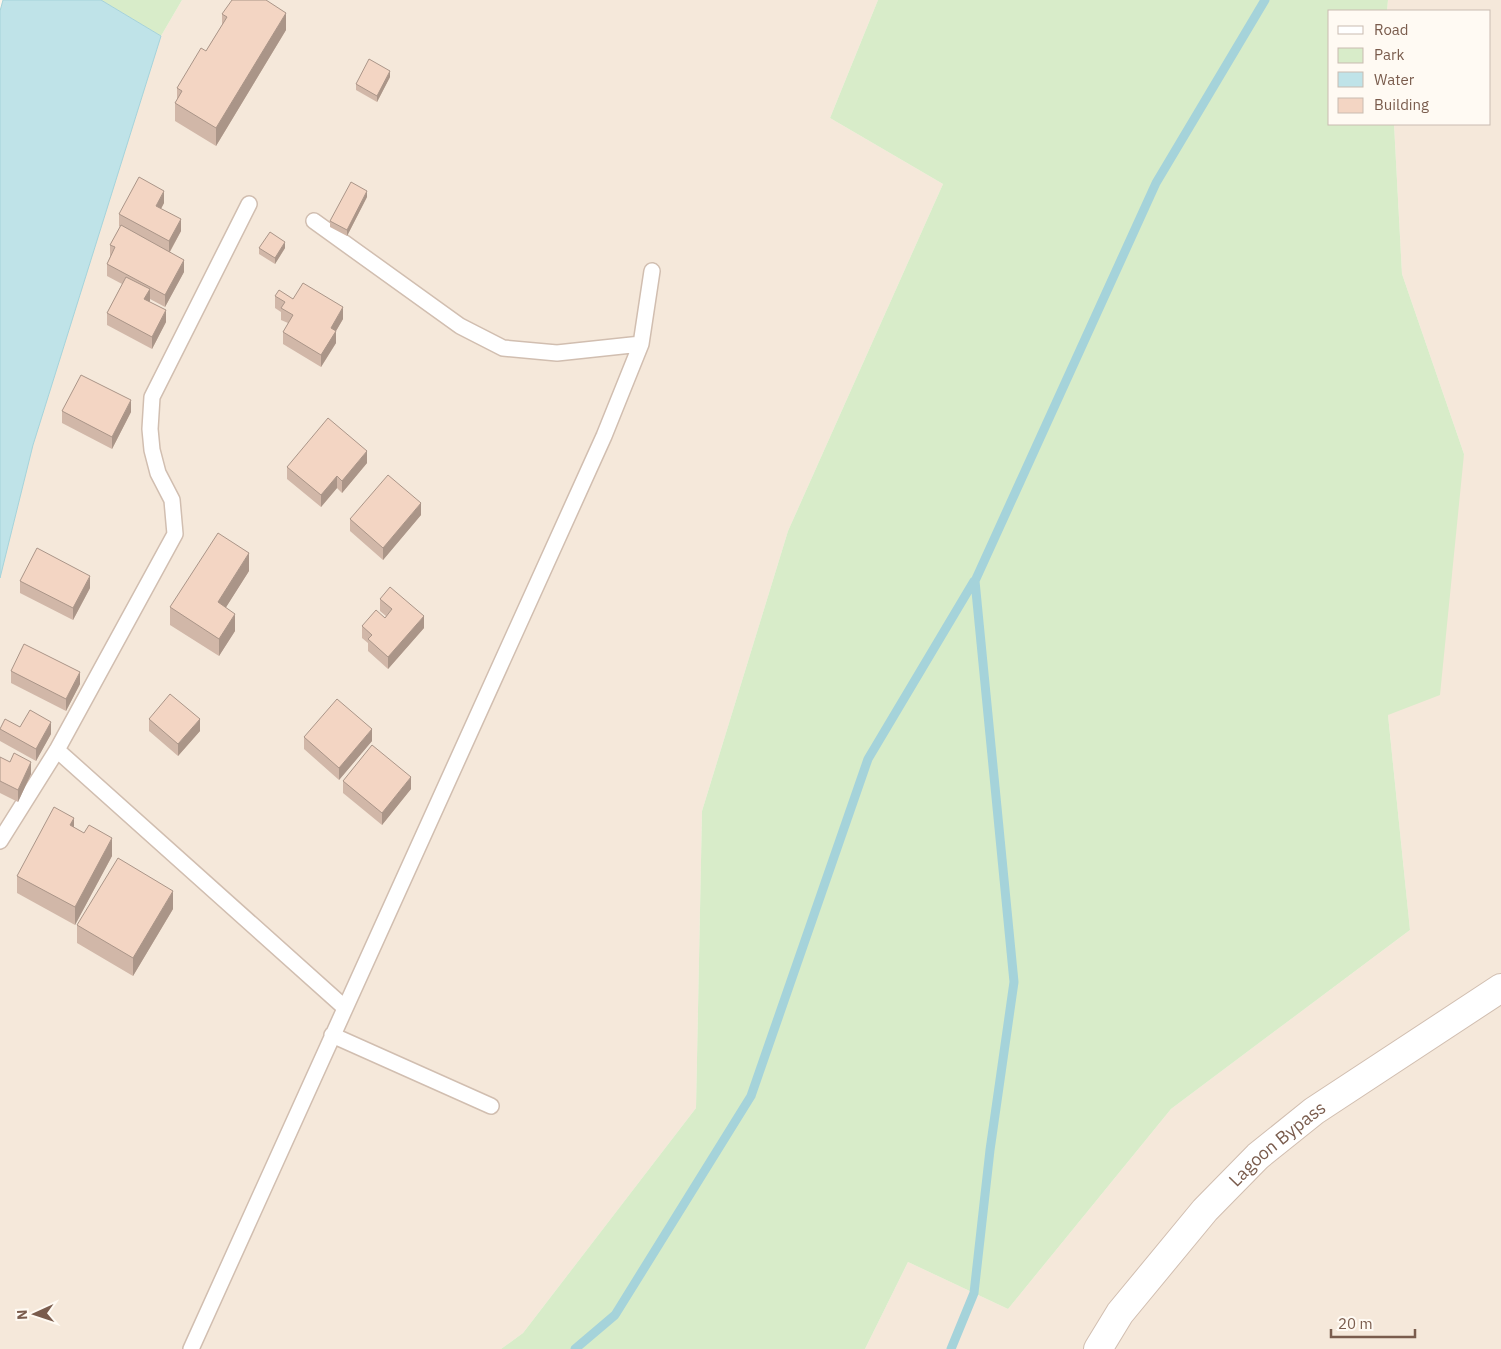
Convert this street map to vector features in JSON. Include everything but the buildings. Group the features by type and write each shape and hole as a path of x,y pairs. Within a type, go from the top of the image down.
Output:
{"street":[{"name":"Lagoon Bypass","path":"1098,1349 1120,1313 1205,1210 1258,1156 1314,1112 1501,988"}],"lane":[{"path":"0,842 57,750 175,534 172,500 158,473 152,450 150,429 152,398 249,204"},
{"path":"314,221 460,326 503,348 557,353 641,344"},
{"path":"191,1349 344,1007 604,436 641,344 652,271"},
{"path":"57,750 344,1007"},
{"path":"332,1034 491,1106"}],"shaded area":[{"path":"182,0 878,0 830,118 943,184 788,531 702,811 696,1108 523,1333 501,1349 0,1349 0,578 33,445 161,36"},
{"path":"1388,0 1501,0 1501,1349 865,1349 908,1262 1008,1309 1171,1109 1410,930 1388,715 1464,454 1402,274 1394,125 1491,125 1491,10 1387,10"}],"green space":[{"path":"101,0 182,0 161,36"},
{"path":"878,0 1388,0 1387,10 1328,10 1328,125 1394,125 1402,274 1464,454 1440,695 1388,715 1410,930 1171,1109 1008,1309 908,1262 865,1349 501,1349 523,1333 696,1108 702,811 788,531 943,184 830,118"}],"water":[{"path":"3,0 101,0 161,36 33,445 0,578 0,11"}],"waterway":[{"path":"951,1349 974,1293 990,1150 1014,982 975,581 1156,183 1265,0"},
{"path":"575,1349 615,1315 751,1096 868,759 974,581"}]}
